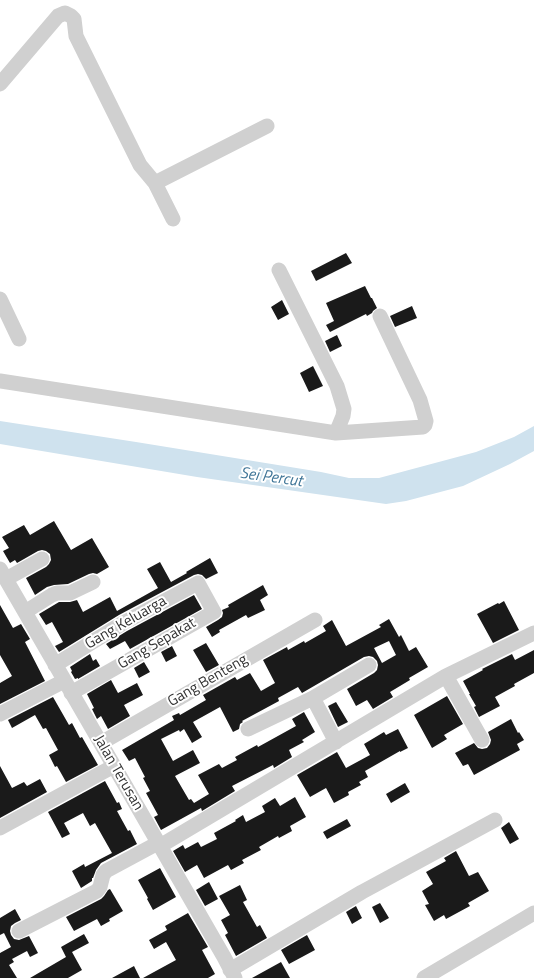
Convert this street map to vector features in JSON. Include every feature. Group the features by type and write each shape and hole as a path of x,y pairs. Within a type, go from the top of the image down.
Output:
{"street":[{"path":"0,84 58,16 65,13 71,16 74,19 76,36 140,165 155,184 173,219"},
{"path":"155,184 267,126"},
{"path":"279,270 337,386 342,404 343,416 336,433"},
{"path":"0,299 19,339"},
{"path":"0,381 336,433 423,427 426,421 417,394 380,316"},
{"path":"3,574 42,559"},
{"name":"Jalan Terusan","path":"3,574 233,974"},
{"path":"24,612 52,595 70,592 93,582"},
{"name":"Gang Keluarga","path":"55,665 124,622 198,582"},
{"name":"Gang Sepakat","path":"68,687 214,612 198,582"},
{"name":"Gang Benteng","path":"101,743 315,620"},
{"path":"19,931 97,890 100,887 103,875 106,871 159,845 446,676 534,633"},
{"path":"248,729 312,698 369,665"},
{"path":"446,676 482,740"},
{"path":"0,714 68,687"},
{"path":"312,698 336,742"},
{"path":"0,828 114,766"},
{"path":"233,974 362,892 495,820"},
{"path":"424,978 534,913"}],"water":[{"name":"Sei Percut","path":"0,421 321,472 349,478 379,478 476,452 514,437 534,426 534,451 463,486 406,501 386,504 197,477 0,444"}],"building":[{"path":"346,253 352,263 316,281 311,271"},
{"path":"365,286 377,308 367,316 366,314 330,332 326,325 334,321 326,303"},
{"path":"282,300 289,314 278,320 271,307"},
{"path":"412,306 417,318 395,327 390,316"},
{"path":"337,335 342,346 330,352 325,341"},
{"path":"313,366 323,386 309,392 300,373"},
{"path":"54,521 71,550 92,538 109,567 97,574 89,574 68,584 47,587 35,595 26,578 49,564 51,560 50,554 42,550 17,563 15,560 10,563 3,551 9,548 2,537 24,525 30,535"},
{"path":"210,558 218,573 206,579 202,575 194,575 119,615 59,652 55,646 63,642 52,622 46,625 39,614 59,602 70,602 77,600 83,612 110,597 117,611 158,588 147,569 160,562 171,582"},
{"path":"263,585 268,595 260,600 265,610 248,618 246,615 219,630 220,632 212,637 206,627 222,617 222,610"},
{"path":"194,595 202,609 130,649 125,641 110,649 106,644 127,631"},
{"path":"504,601 519,630 493,643 477,614"},
{"path":"0,605 13,628 21,624 30,639 25,642 45,681 0,704 0,683 12,676 0,655"},
{"path":"389,619 399,637 401,635 409,651 416,647 428,667 409,678 410,680 390,692 393,697 373,709 367,700 356,706 347,689 377,670 377,661 373,657 369,656 364,657 302,693 298,687 278,698 279,701 242,721 243,722 240,724 239,729 233,732 220,707 193,722 202,737 192,743 184,729 161,739 173,761 193,750 200,763 175,776 189,800 191,799 194,803 209,794 198,775 219,764 222,768 237,760 235,757 257,745 258,747 296,726 292,719 304,712 315,732 302,740 304,742 289,750 292,757 274,768 273,765 232,786 235,791 202,811 201,808 161,830 154,817 158,815 146,793 150,791 143,778 145,777 135,758 129,761 122,750 174,720 172,716 179,713 180,715 206,700 203,695 235,677 237,680 250,673 261,691 275,683 263,660 287,647 288,650 304,641 305,643 326,631 323,626 332,620 346,646 381,627 379,625","holes":["389,641 396,655 382,663 374,648"]},
{"path":"206,643 219,665 206,672 193,650"},
{"path":"172,646 177,656 166,662 161,652"},
{"path":"534,650 534,673 495,697 500,706 479,717 474,707 476,706 463,681 483,670 482,669 512,654 515,660"},
{"path":"90,654 93,661 96,659 100,666 78,679 75,679 70,667"},
{"path":"144,662 150,672 139,678 134,668"},
{"path":"111,680 118,693 137,683 143,695 124,705 130,716 108,729 101,716 97,719 92,709 94,708 87,694"},
{"path":"447,696 463,724 444,735 447,739 432,748 414,715"},
{"path":"53,697 69,725 72,723 80,738 82,737 98,765 66,782 57,766 55,767 49,755 58,750 46,728 43,729 35,715 12,728 8,720"},
{"path":"336,702 348,722 338,727 328,706"},
{"path":"511,719 518,733 519,732 524,740 517,744 520,750 474,775 468,764 463,766 455,753 474,743 478,748 487,748 491,740 488,732"},
{"path":"398,729 408,748 365,771 368,777 359,782 361,785 348,792 349,795 334,803 326,788 310,797 297,775 337,752 346,768 370,755 364,744 384,732 386,735"},
{"path":"0,766 12,788 24,782 27,786 40,779 47,792 0,818"},
{"path":"105,781 117,803 119,802 122,809 117,811 128,831 130,830 137,844 101,863 92,878 92,881 81,888 72,871 84,864 85,867 112,853 95,823 90,826 83,813 64,823 70,834 62,838 48,812"},
{"path":"405,783 410,792 391,803 386,794"},
{"path":"295,797 306,817 290,826 292,831 279,838 278,836 259,847 261,850 242,860 244,863 231,870 228,865 204,878 197,865 185,872 173,851 183,845 185,849 198,842 201,847 217,839 214,833 236,821 235,820 243,815 246,822 265,812 262,806 275,798 280,806"},
{"path":"347,819 351,826 327,839 323,832"},
{"path":"509,822 519,839 510,844 501,828"},
{"path":"456,851 469,876 478,872 489,891 468,903 470,906 446,919 444,915 434,921 425,905 429,904 422,891 433,884 426,872 446,861 444,858"},
{"path":"160,868 176,897 153,910 138,880"},
{"path":"209,882 218,899 205,906 196,890"},
{"path":"240,885 247,900 243,902 257,927 260,925 267,938 236,956 225,935 228,933 221,920 230,915 219,896"},
{"path":"110,889 123,911 109,919 110,921 101,926 97,919 74,931 66,917 101,899"},
{"path":"380,903 389,918 380,923 372,907"},
{"path":"356,906 362,918 352,924 346,912"},
{"path":"15,909 21,920 11,926 11,935 14,939 19,940 29,936 38,953 30,957 27,951 12,959 14,962 9,965 17,978 0,978 0,953 11,947 4,933 0,935 0,918"},
{"path":"188,913 208,947 202,950 215,974 208,978 143,978 176,960 166,942 154,949 149,940 167,930 165,926"},
{"path":"84,934 89,943 72,952 82,970 68,978 30,978 66,957 61,947"},
{"path":"307,935 315,950 289,964 281,950"},
{"path":"281,962 290,978 252,978"},
{"path":"134,966 140,978 112,978"}]}
